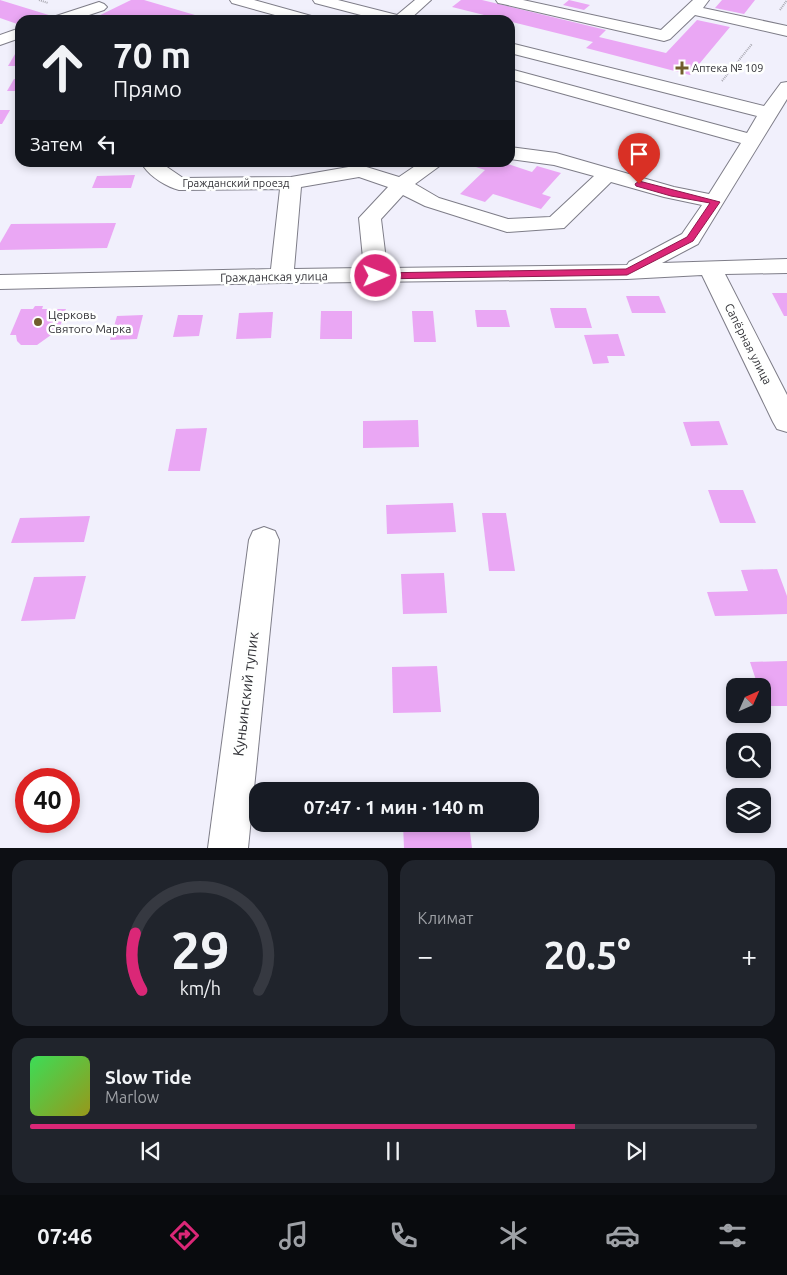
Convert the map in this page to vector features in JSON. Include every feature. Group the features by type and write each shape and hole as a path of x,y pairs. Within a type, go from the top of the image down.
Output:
{"street":[{"path":"74,15 99,7 76,0"},
{"path":"237,0 292,15"},
{"path":"320,0 379,15"},
{"path":"405,15 424,0"},
{"path":"503,0 520,2 664,36 698,5 787,31"},
{"path":"0,40 15,35"},
{"path":"515,50 765,125"},
{"path":"515,75 765,125"},
{"path":"627,272 690,239 765,125 787,87"},
{"path":"515,154 556,159 671,193 715,202"},
{"name":"Гражданский проезд","path":"154,167 179,184 291,184 354,167"},
{"name":"Гражданский проезд","path":"360,167 401,185 432,202 507,226 556,223 608,174"},
{"path":"376,276 370,218 401,185 428,167"},
{"path":"282,276 291,184"},
{"name":"Гражданская улица","path":"0,282 282,276 627,272 710,267 787,266"},
{"name":"Сапёрная улица","path":"710,267 787,422"},
{"name":"Куньинский тупик","path":"228,848 264,540"}],"path":[{"path":"779,10 787,0"}],"building":[{"path":"0,0 49,15 15,15 15,23 0,18"},
{"path":"131,0 144,0 195,15 100,15"},
{"path":"461,0 482,0 606,30 599,37 666,53 697,20 730,27 690,75 586,48 593,42 515,23 515,15 484,15 452,7"},
{"path":"569,0 590,5 584,10 563,5"},
{"path":"722,0 755,0 744,14 715,8"},
{"path":"15,54 15,66 8,66"},
{"path":"14,79 15,79 15,91 7,91"},
{"path":"0,110 10,110 2,124 0,124"},
{"path":"515,166 532,172 537,166 561,173 542,194 551,197 541,209 493,194 485,202 460,194 485,170 476,167"},
{"path":"135,175 131,188 92,188 97,176"},
{"path":"116,223 107,248 0,250 0,243 11,224"},
{"path":"772,293 787,293 787,316 784,316"},
{"path":"626,296 659,296 666,313 632,313"},
{"name":"Церковь Святого Марка","path":"35,306 43,306 42,309 66,309 57,335 51,335 37,345 21,345 17,341 16,335 10,335 21,309 33,309"},
{"path":"550,308 586,308 592,328 555,328"},
{"path":"475,310 506,310 510,327 477,327"},
{"path":"321,311 352,311 352,339 320,339"},
{"path":"412,311 433,311 436,342 414,342"},
{"path":"273,312 271,338 236,339 239,313"},
{"path":"143,315 137,339 110,340 117,316"},
{"path":"178,315 203,315 199,336 173,337"},
{"path":"618,334 625,356 607,356 609,363 593,364 584,335"},
{"path":"418,420 419,447 363,448 363,421"},
{"path":"719,421 728,445 691,446 683,422"},
{"path":"207,428 200,471 168,471 176,429"},
{"path":"708,490 743,490 756,523 720,523"},
{"path":"453,503 456,532 387,534 386,505"},
{"path":"482,513 506,513 515,571 489,571"},
{"path":"90,516 84,542 11,543 20,518"},
{"path":"777,569 787,596 787,614 715,616 707,592 748,591 741,570"},
{"path":"444,573 447,613 403,614 401,574"},
{"path":"86,576 75,619 21,621 34,577"},
{"path":"787,661 787,706 771,706 771,678 755,678 750,662"},
{"path":"437,666 441,712 393,713 392,667"},
{"path":"403,832 470,832 472,848 404,848"}],"place":[{"name":"Аптека № 109","path":"682,68"},
{"name":"Церковь Святого Марка","path":"38,322"}],"route":[{"path":"376,276 627,272 690,239 715,202 639,184"}]}
